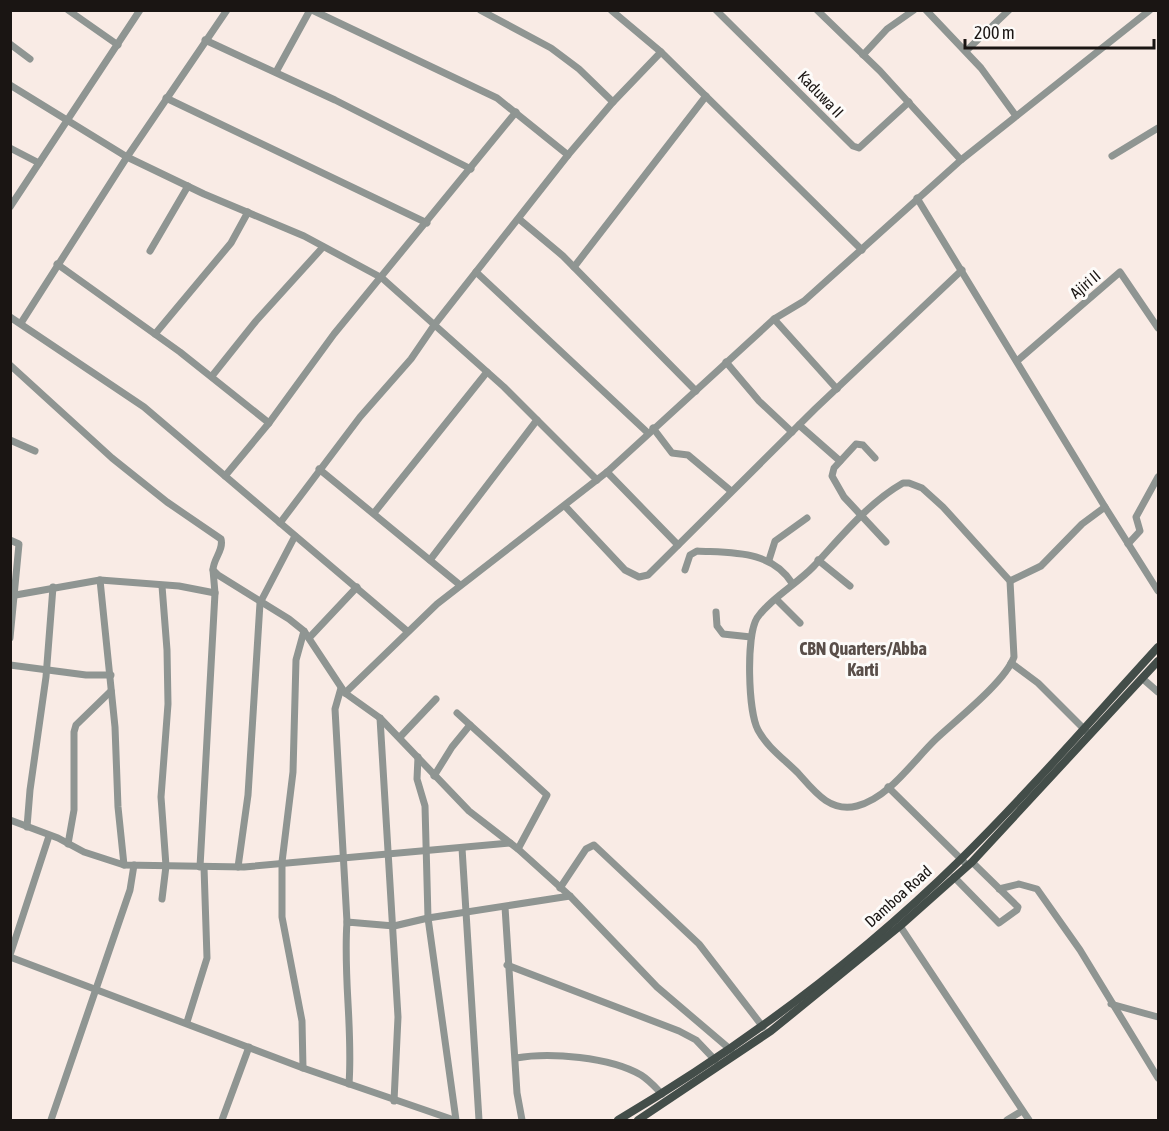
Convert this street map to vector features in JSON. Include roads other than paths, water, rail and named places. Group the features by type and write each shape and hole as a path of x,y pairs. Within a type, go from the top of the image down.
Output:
{"main road":[{"name":"Damboa Road","path":"638,1120 763,1037 900,926 954,877 1083,728 1158,647"},
{"name":"Damboa Road","path":"618,1120 731,1050 967,862 1158,661"}],"street":[{"path":"68,10 118,45"},
{"path":"10,207 140,10"},
{"path":"21,323 127,157 227,10"},
{"path":"276,72 311,10 472,84 516,112 568,155"},
{"path":"480,10 551,48 613,102"},
{"path":"610,10 661,52 862,250"},
{"name":"Kaduwa II","path":"716,10 853,146 859,148 909,102"},
{"path":"817,10 909,102 961,160"},
{"path":"863,55 887,29 914,10"},
{"path":"926,10 966,51 1016,116"},
{"path":"966,51 1009,10"},
{"path":"349,1084 350,1025 344,957 347,922 345,856 335,709 343,690 460,585 607,472 774,319 804,300 961,160 1146,12"},
{"path":"205,40 276,72 471,169"},
{"path":"10,44 30,59"},
{"path":"280,523 319,469 360,417 411,359 435,324 568,155 613,102 661,52"},
{"path":"10,85 127,157 322,247 382,278 487,372 597,480"},
{"path":"574,267 706,96"},
{"path":"166,98 426,223"},
{"path":"225,476 268,423 334,334 516,112"},
{"path":"1112,156 1158,128"},
{"path":"10,148 39,163"},
{"path":"150,251 188,186"},
{"path":"917,198 1158,591"},
{"path":"155,333 231,243 248,213"},
{"path":"519,219 574,267 696,391"},
{"path":"212,376 256,321 322,247"},
{"path":"57,264 155,333 212,376 268,423"},
{"path":"565,506 633,576 648,575 799,425 962,270"},
{"path":"476,272 651,431 672,453 688,455 731,492"},
{"name":"Ajiri II","path":"1017,362 1120,272 1158,328"},
{"path":"10,317 144,407 407,631"},
{"path":"774,319 837,389"},
{"path":"726,362 759,401 792,432"},
{"path":"10,365 112,458 167,502 221,539 213,570 215,594 202,867 207,958 187,1022"},
{"path":"374,513 487,372"},
{"path":"430,560 537,420"},
{"path":"799,425 840,461"},
{"path":"10,440 35,451"},
{"path":"875,458 863,446 856,444 840,461 832,476 836,486 886,542"},
{"path":"319,469 460,585"},
{"path":"607,472 678,545"},
{"path":"1128,544 1140,531 1136,517 1158,477"},
{"path":"903,483 909,483 922,488 943,507 1010,581 1013,588 1011,663 981,697 888,788 859,806 844,808 832,805 818,795 759,732 753,712 751,637 757,619 818,560 885,494 903,483"},
{"path":"1010,581 1041,566 1082,524 1105,507"},
{"path":"769,560 775,541 807,518"},
{"path":"238,867 248,795 260,603 295,536"},
{"path":"10,540 19,544 10,638"},
{"path":"686,570 690,555 697,551 769,560 785,572 792,583"},
{"path":"818,560 850,586"},
{"path":"213,570 260,603 289,619 303,631 343,690 380,718 469,812 518,849 570,896 657,987 731,1050"},
{"path":"13,595 100,580 179,586 215,594"},
{"path":"100,580 111,675 124,865"},
{"path":"162,586 168,704 160,797 166,866 162,899"},
{"path":"27,827 46,669 53,587"},
{"path":"309,638 357,587"},
{"path":"777,600 800,623"},
{"path":"716,612 717,626 723,634 751,637"},
{"path":"303,631 296,660 293,772 282,862 282,917 302,1021 303,1068"},
{"path":"1011,663 1038,684 1090,735"},
{"path":"10,665 111,675"},
{"path":"1143,679 1158,692"},
{"path":"69,844 74,810 74,732 76,725 111,691"},
{"path":"400,737 436,699"},
{"path":"457,713 547,795 518,849"},
{"path":"380,718 398,1017 394,1101"},
{"path":"434,776 452,747 470,725"},
{"path":"50,836 10,956 303,1068 455,1120 428,918 425,806 417,779 418,757"},
{"path":"888,788 1018,907 999,923 954,877"},
{"path":"10,820 124,865 238,867 510,843"},
{"path":"560,888 586,849 594,845 699,944 763,1026"},
{"path":"462,848 479,1120"},
{"path":"51,1120 98,989 130,890 135,865"},
{"path":"999,889 1019,884 1036,889 1080,950 1158,1078"},
{"path":"347,922 394,926 428,918 466,914 570,896"},
{"path":"505,906 507,965 522,1120"},
{"path":"900,926 1029,1120"},
{"path":"507,965 679,1031 696,1040 715,1060"},
{"path":"1111,1004 1158,1017"},
{"path":"222,1120 249,1047"},
{"path":"516,1058 537,1054 585,1057 640,1075 662,1094"},
{"path":"1007,1120 1022,1111"}],"district":[{"name":"CBN Quarters/Abba Karti","path":"863,658"}]}
